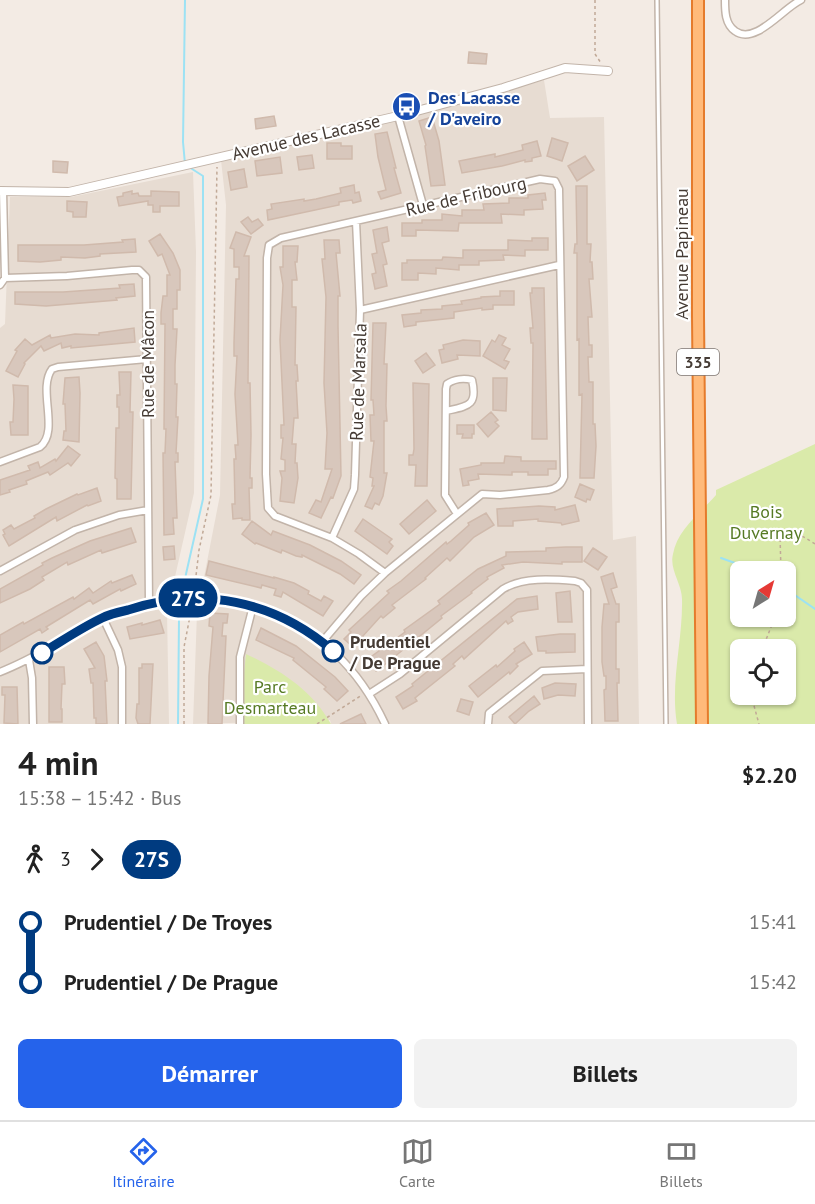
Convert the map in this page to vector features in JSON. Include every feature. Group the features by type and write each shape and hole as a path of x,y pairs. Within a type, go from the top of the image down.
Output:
{"highway":[{"name":"Avenue Papineau","path":"698,0 698,327 702,724"}],"street":[{"path":"724,0 727,22 733,30 749,35 759,31 788,7 801,0"},
{"name":"Avenue des Lacasse","path":"2,191 69,192 398,116 565,68 608,71"},
{"path":"398,116 423,205"},
{"name":"Rue de Fribourg","path":"322,642 361,596 385,573 482,494 500,495 556,489 562,482 564,477 559,189 555,181 540,179 423,205 281,238 269,245 267,258 266,482 268,508 275,516 332,538 385,573"},
{"path":"0,285 5,278 2,191"},
{"name":"Rue de Marsala","path":"332,538 354,489 360,310 356,221"},
{"path":"360,310 560,265"},
{"name":"Rue de Mâcon","path":"5,278 139,270 147,282 149,603"},
{"path":"0,462 40,447 47,438 48,380 52,369 147,359"},
{"path":"446,411 466,407 472,403 474,388 472,380 466,378 447,384 446,411 445,495 457,514"},
{"path":"0,571 75,530 119,515 148,510"},
{"path":"368,692 400,674 513,583 528,580 575,581 581,582 587,590 588,724"},
{"path":"0,672 29,660 103,618 149,603 194,598 222,600 253,606 291,622 322,642 349,668 368,692 385,724"},
{"path":"240,724 240,657 253,606"},
{"path":"103,618 118,651 122,667 122,724"},
{"path":"29,660 32,678 33,724"},
{"path":"488,724 489,713 536,673 547,670 587,669"}],"lane":[{"path":"657,0 666,724"}],"path":[{"path":"594,0 595,54 608,71"},
{"path":"184,724 184,647 194,598 199,550 211,495 218,157"},
{"path":"781,561 780,535 784,533 796,533 815,544"},
{"path":"317,724 368,692"},
{"path":"754,705 759,724"}],"shaded area":[{"path":"544,80 550,118 604,117 613,540 636,536 639,724 331,724 330,720 193,724 197,613 220,495 226,205 221,160 406,118"},
{"path":"193,172 196,252 194,493 167,612 169,724 0,724 0,328 5,324 10,197 71,197"}],"green space":[{"name":"Bois Duvernay","path":"815,444 815,724 677,724 675,693 682,599 672,560 673,554 684,529 716,495 716,490"},
{"name":"Parc Desmarteau","path":"246,654 283,674 305,691 331,724 243,724"}],"building":[{"path":"469,52 487,54 486,64 468,63"},
{"path":"274,116 276,126 256,129 255,119"},
{"path":"432,117 439,141 445,185 431,186 426,145 419,121"},
{"path":"387,132 401,193 381,199 378,192 386,190 375,134"},
{"path":"552,138 568,143 562,161 547,156"},
{"path":"537,141 541,156 532,158 532,161 525,162 525,160 462,173 459,161 495,154 495,157 523,150 522,145"},
{"path":"327,143 352,146 352,159 327,159"},
{"path":"312,155 314,168 299,170 297,157"},
{"path":"585,156 594,170 577,181 568,166"},
{"path":"280,157 282,173 257,176 255,161"},
{"path":"53,161 68,162 67,173 53,172"},
{"path":"244,169 247,187 231,190 228,172"},
{"path":"354,185 355,193 359,192 361,201 339,202 339,205 268,220 267,210 272,209 271,204 316,199 341,193 340,188"},
{"path":"576,186 587,186 587,244 591,244 590,262 592,262 593,279 589,279 592,317 588,317 592,357 588,357 589,382 593,382 593,424 595,424 596,446 594,478 580,478 582,394 579,395 577,253 574,253 575,244 577,244"},
{"path":"132,191 132,194 138,193 139,196 151,196 151,191 179,192 179,206 160,206 160,212 153,212 153,205 148,205 148,201 119,206 117,197"},
{"path":"545,193 546,200 542,200 543,209 524,210 524,215 501,214 502,223 459,223 458,231 416,230 416,236 402,236 402,223 442,220 442,214 462,216 462,210 484,210 483,204 509,203 509,198 528,198 528,195"},
{"path":"67,201 87,202 86,217 73,217 73,212 67,211"},
{"path":"248,217 252,222 258,219 263,225 251,234 241,222"},
{"path":"387,227 389,241 382,243 387,264 383,265 387,286 375,289 372,274 376,273 372,254 377,253 373,230"},
{"path":"236,232 251,237 244,256 249,256 248,383 250,383 250,478 252,478 252,488 249,488 250,520 233,519 232,504 235,504 235,445 238,445 235,394 237,356 234,356 234,343 236,279 239,279 239,267 234,267 234,249 230,248"},
{"path":"160,234 173,253 180,270 177,309 173,309 173,329 177,329 175,384 177,384 176,453 178,453 178,462 175,462 177,518 173,518 174,534 164,535 165,324 161,324 161,313 163,296 167,296 167,275 170,275 162,254 158,256 149,241"},
{"path":"532,238 548,238 548,250 525,250 525,256 503,255 504,260 479,261 479,265 459,265 459,270 436,268 436,274 418,273 418,280 402,280 402,263 407,263 407,260 463,258 463,250 508,250 508,240 532,241"},
{"path":"135,239 136,252 100,254 100,256 85,258 61,257 61,260 40,262 18,261 18,245 84,245"},
{"path":"324,240 339,240 340,253 336,253 340,296 338,296 338,326 341,476 333,498 331,497 321,518 309,513 316,500 321,502 332,469 325,469 327,433 324,383 326,297 322,259 325,259"},
{"path":"283,246 298,246 297,262 295,262 297,280 292,280 292,307 296,307 295,365 297,365 298,381 296,381 298,418 294,418 292,444 296,444 295,463 297,463 298,478 294,503 280,501 282,478 280,471 285,471 285,460 281,459 283,438 281,438 281,425 284,425 280,340 283,285 280,267 283,267"},
{"path":"134,284 135,296 116,298 117,300 46,306 15,304 15,292 63,292 120,288 119,285"},
{"path":"532,288 544,288 547,439 532,439 533,343 531,343 530,328 533,328 530,293 532,293"},
{"path":"500,291 514,291 514,305 493,305 493,309 482,310 482,308 454,312 454,318 416,322 416,325 404,327 402,315 421,313 421,310 442,309 442,306 462,304 461,301 481,297 500,296"},
{"path":"373,323 386,323 384,364 387,364 387,421 384,421 384,473 387,473 383,496 379,505 375,503 372,509 365,506 374,486 372,486 373,478 370,477 374,441 371,441 370,415 374,415 373,400 371,400"},
{"path":"134,328 135,342 71,348 71,346 62,348 61,343 44,351 41,346 24,363 18,377 6,371 17,351 15,350 25,339 32,345 50,335 51,338 75,334 99,335 99,333"},
{"path":"499,335 506,338 502,345 510,349 504,360 509,362 505,369 483,356 492,340 495,342"},
{"path":"463,340 480,341 480,356 457,355 458,359 442,363 439,350 444,349 443,345"},
{"path":"426,353 435,365 423,373 415,361"},
{"path":"119,372 131,372 130,412 133,412 131,499 117,499 117,479 115,478 116,428 119,428 117,395 120,395"},
{"path":"79,377 79,442 63,440 64,431 66,431 65,404 63,404 65,378"},
{"path":"493,378 507,378 506,411 493,410"},
{"path":"413,383 429,384 427,486 415,486 416,465 409,465 409,455 413,455 414,449"},
{"path":"13,385 28,386 28,435 11,435"},
{"path":"491,412 498,420 495,422 499,426 488,437 477,424"},
{"path":"457,425 474,425 472,438 462,438 463,434 457,434"},
{"path":"68,446 80,455 71,466 68,463 50,475 48,472 0,495 0,480 30,470 28,466 38,462 40,468 55,459 56,461"},
{"path":"505,456 521,457 521,461 556,461 556,469 548,469 548,475 528,475 528,472 512,472 512,475 478,474 479,479 468,481 469,485 463,486 460,469 481,465 481,463 504,463"},
{"path":"580,484 594,490 590,500 587,499 586,502 575,497"},
{"path":"97,488 101,501 87,505 57,521 56,517 9,546 3,530 11,525 14,529 35,518 34,516 46,509 77,494"},
{"path":"427,500 436,511 409,534 400,524"},
{"path":"575,505 579,521 562,525 561,523 538,521 538,519 513,521 513,526 498,526 497,509 539,506 555,507 555,510"},
{"path":"486,513 494,525 474,537 450,561 447,558 426,579 392,605 395,608 383,618 381,616 353,647 344,639 351,632 349,630 389,593 387,591 446,542 447,544 451,541 469,525 468,523"},
{"path":"363,519 392,539 389,542 393,546 387,554 355,531"},
{"path":"252,521 271,535 273,531 310,545 341,561 361,575 354,584 340,574 302,555 302,557 296,556 282,550 281,553 255,544 242,534"},
{"path":"131,528 136,542 102,553 101,550 68,565 67,562 42,577 44,580 30,589 0,603 0,589 43,565 42,563 90,541"},
{"path":"174,546 175,559 164,560 163,547"},
{"path":"582,547 582,562 562,562 562,564 523,562 502,565 504,568 487,577 488,579 472,593 376,671 368,659 440,604 438,601 478,569 506,556 506,552"},
{"path":"593,548 607,557 598,570 584,561"},
{"path":"209,561 294,583 321,601 324,596 333,601 323,616 283,592 281,597 274,595 276,589 262,585 261,588 206,575"},
{"path":"613,573 617,587 611,589 616,604 619,604 619,622 616,622 616,669 619,669 618,721 605,721 606,676 604,676 602,662 602,627 604,604 609,604 601,577"},
{"path":"132,575 136,584 121,591 120,589 93,604 90,600 46,627 48,629 42,633 40,629 0,652 0,635 73,597 74,599 89,588 93,593 111,581 112,583"},
{"path":"570,591 572,622 558,622 556,593"},
{"path":"537,596 538,609 518,612 511,617 513,621 508,624 506,621 464,659 462,656 453,664 455,666 415,698 417,701 403,709 396,697 413,686 412,684 517,599"},
{"path":"210,613 228,614 227,623 223,623 222,636 226,636 222,724 208,724 213,627 209,626"},
{"path":"160,620 164,633 130,639 127,627"},
{"path":"261,628 296,646 335,677 348,691 337,701 324,689 326,687 293,660 294,658 256,640"},
{"path":"575,634 575,652 538,651 536,637"},
{"path":"96,642 104,656 107,681 105,681 107,724 96,724 96,718 94,718 93,683 91,683 89,669 95,668 84,649"},
{"path":"524,642 532,654 516,664 518,666 510,674 509,672 478,697 469,686 496,665 497,667"},
{"path":"142,664 153,664 150,724 138,724 136,718 137,704 139,704 139,668 142,668"},
{"path":"49,667 64,667 62,722 49,722"},
{"path":"555,683 576,684 575,696 558,695 544,699 542,688"},
{"path":"2,687 17,687 18,724 4,723 5,695 2,695"},
{"path":"534,696 540,704 515,724 509,717"},
{"path":"461,699 473,702 469,715 457,711"},
{"path":"361,714 366,724 340,724"}],"waterway":[{"path":"185,0 183,142 185,164"},
{"path":"178,724 179,618 186,574 203,499 203,176 189,167"},
{"path":"721,558 730,561"},
{"path":"796,596 815,609"}],"bus line":[{"name":"27S","path":"42,653 103,618 149,603 175,598 211,598 253,606 307,631 333,651"}],"place":[{"name":"Des Lacasse / D'aveiro","path":"407,107"},
{"name":"Prudentiel / De Prague","path":"333,651"}]}
